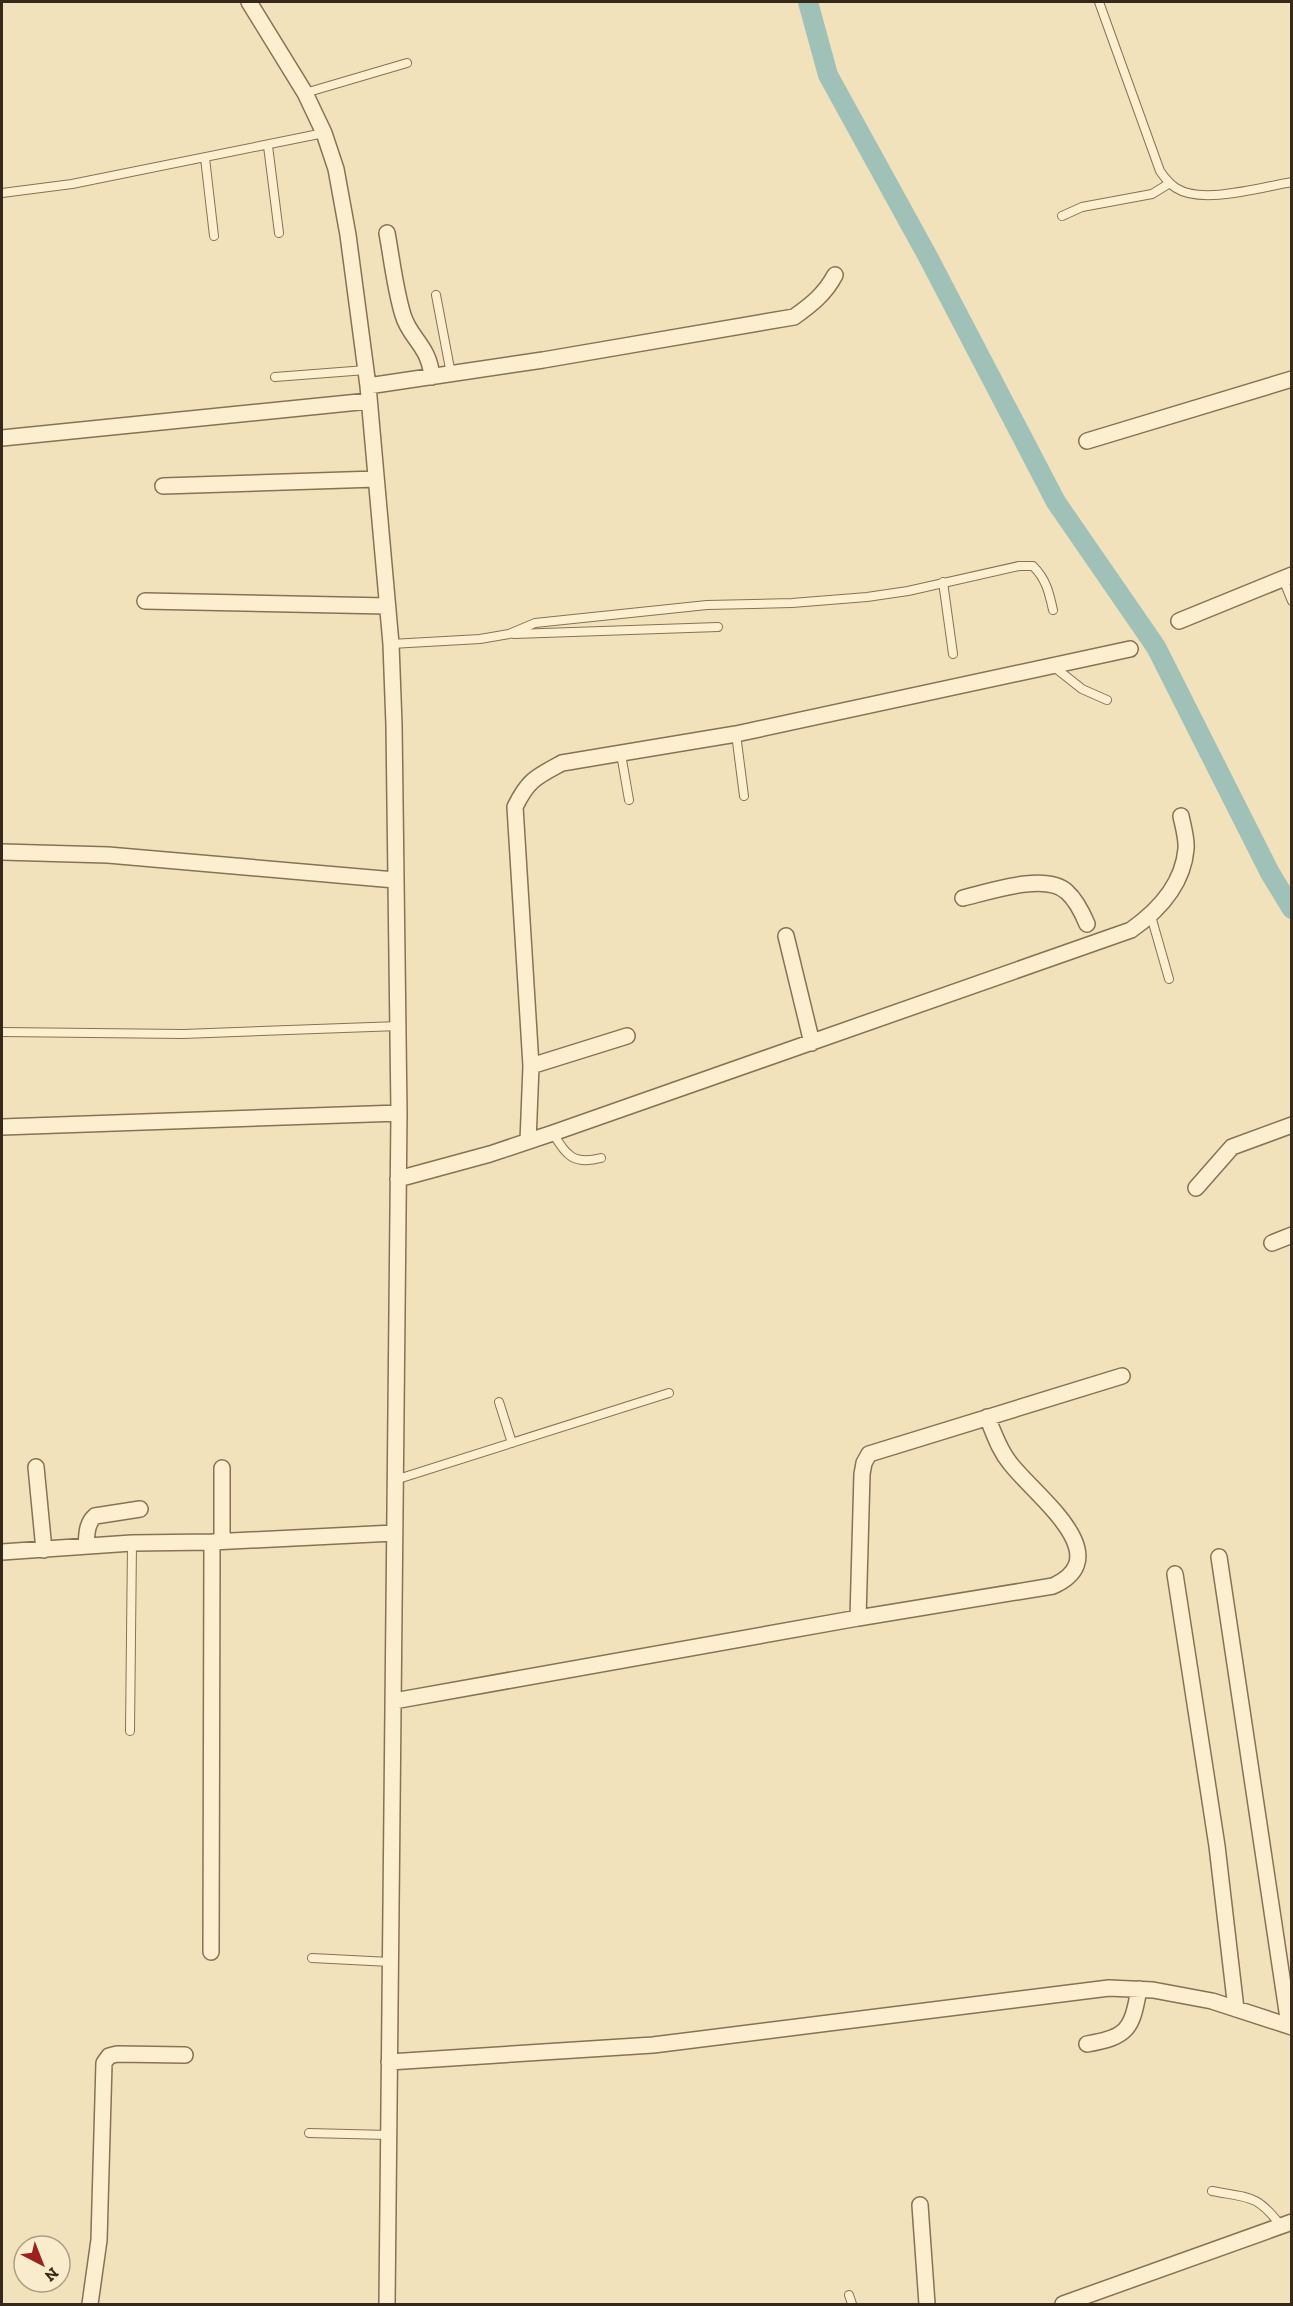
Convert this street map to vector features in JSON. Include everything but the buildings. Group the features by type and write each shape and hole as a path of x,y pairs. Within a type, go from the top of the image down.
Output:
{"street":[{"path":"249,2 305,93 324,133 336,169 366,370 391,644 399,1113 387,2304"},
{"path":"387,233 403,316 423,347 432,376"},
{"path":"2,438 368,393 432,376 543,360 794,317 814,303 829,287 835,275"},
{"path":"1087,441 1292,380"},
{"path":"163,486 376,479"},
{"path":"1179,621 1287,577"},
{"path":"145,601 387,606"},
{"path":"528,1141 531,1066 515,807 524,788 539,775 562,764 736,734 1130,649"},
{"path":"398,1179 553,1133 812,1043 1089,935 1131,930 1151,916 1179,878 1187,848 1181,816"},
{"path":"2,852 108,855 395,880"},
{"path":"963,898 1023,884 1050,883 1066,890 1082,911 1089,935"},
{"path":"786,936 812,1043"},
{"path":"531,1066 627,1036"},
{"path":"2,1127 399,1113"},
{"path":"1196,1188 1232,1148 1292,1125"},
{"path":"1272,1243 1292,1235"},
{"path":"858,1618 862,1474 869,1454 1122,1376"},
{"path":"394,1701 858,1618 1053,1586 1067,1580 1075,1570 1079,1556 1076,1543 1066,1526 1010,1464 999,1448 987,1417"},
{"path":"36,1467 44,1550"},
{"path":"211,1952 217,1542 222,1468"},
{"path":"86,1546 87,1527 95,1516 140,1509"},
{"path":"2,1552 132,1543 217,1542 394,1533"},
{"path":"389,2062 653,2045 1109,1988 1139,1989 1212,2001 1290,2026 1219,1557"},
{"path":"1175,1574 1217,1846 1236,2009"},
{"path":"1087,2044 1109,2040 1128,2027 1134,2018 1139,1989"},
{"path":"90,2304 99,2240 104,2063 109,2056 117,2054 185,2055"},
{"path":"920,2205 927,2304"},
{"path":"1063,2304 1286,2224"}],"lane":[{"path":"1099,2 1160,171 1174,188 1189,194 1221,194 1292,182"},
{"path":"305,93 406,63"},
{"path":"2,193 72,184 324,133"},
{"path":"268,146 279,233"},
{"path":"205,158 214,236"},
{"path":"1062,216 1082,207 1152,194 1170,183"},
{"path":"436,295 451,374"},
{"path":"275,377 366,370"},
{"path":"509,634 541,623 707,605 792,603 867,597 908,591 1019,566 1033,566 1043,576 1053,610"},
{"path":"1287,577 1292,600"},
{"path":"943,582 953,654"},
{"path":"391,644 480,639 509,634 718,627"},
{"path":"1053,666 1082,689 1107,700"},
{"path":"736,734 744,796"},
{"path":"621,754 629,800"},
{"path":"1151,916 1169,979"},
{"path":"2,1032 195,1034 399,1026"},
{"path":"553,1133 562,1149 573,1157 587,1162 602,1158"},
{"path":"395,1480 669,1393"},
{"path":"499,1402 512,1443"},
{"path":"130,1731 132,1543"},
{"path":"312,1958 390,1962"},
{"path":"309,2133 388,2135"},
{"path":"1212,2191 1253,2199 1286,2224"},
{"path":"849,2295 852,2304"}],"waterway":[{"path":"808,2 828,75 927,255 1056,502 1156,647 1270,873 1292,909"}]}
